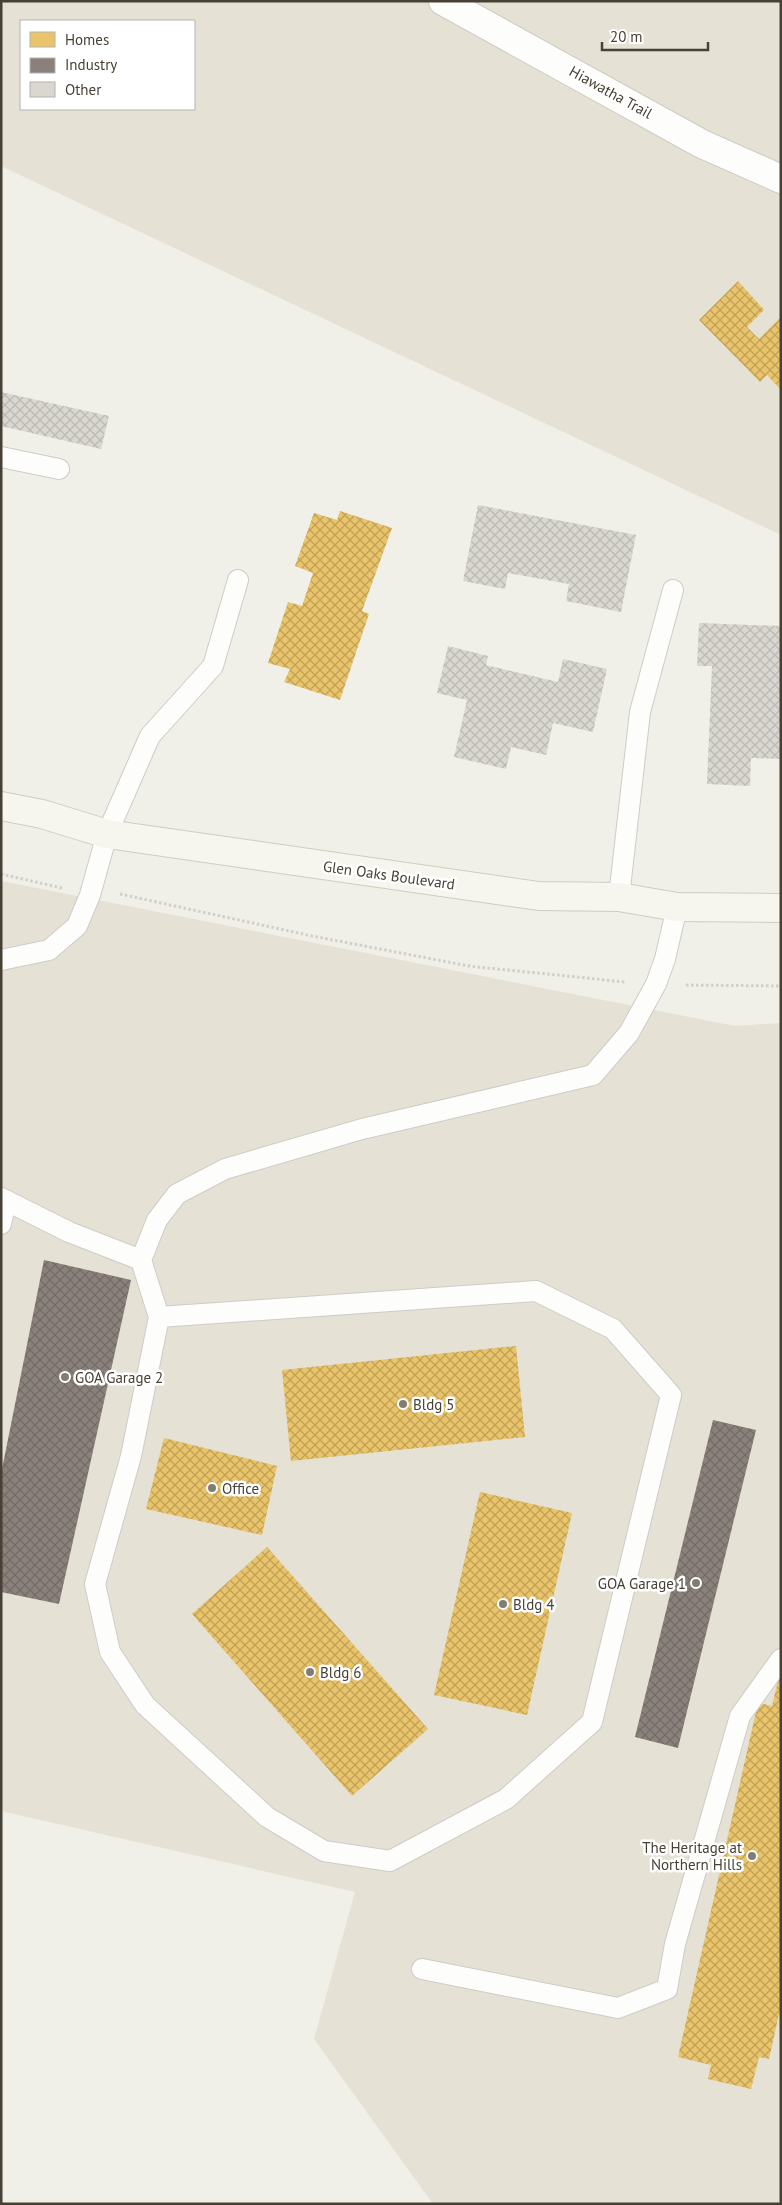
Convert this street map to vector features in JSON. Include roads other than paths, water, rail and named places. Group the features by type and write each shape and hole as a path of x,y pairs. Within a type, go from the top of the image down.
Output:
{"main road":[{"name":"Glen Oaks Boulevard","path":"1,806 42,814 107,834 539,896 619,897 677,907 781,908"}],"street":[{"name":"Hiawatha Trail","path":"443,1 702,144 781,179"}],"lane":[{"path":"1,457 59,469"},
{"path":"1,960 49,950 77,926 90,895 107,834 150,736 213,666 238,580"},
{"path":"619,897 640,712 673,590"},
{"path":"159,1317 536,1291 613,1329 671,1395 592,1722 506,1799 390,1861 324,1851 267,1816 145,1705 110,1652 96,1584 131,1456 159,1317 141,1260 157,1220 177,1194 226,1169 362,1129 593,1075 629,1033 656,984 665,960 677,907"},
{"path":"1,1224 4,1198 69,1232 141,1260"},
{"path":"422,1969 618,2008 667,1989 675,1944 740,1716 781,1659"}],"place":[{"name":"GOA Garage 2","path":"65,1377"},
{"name":"Bldg 5","path":"403,1404"},
{"name":"Office","path":"212,1488"},
{"name":"GOA Garage 1","path":"696,1583"},
{"name":"Bldg 4","path":"503,1604"},
{"name":"Bldg 6","path":"310,1672"},
{"name":"The Heritage at Northern Hills","path":"752,1856"}]}
